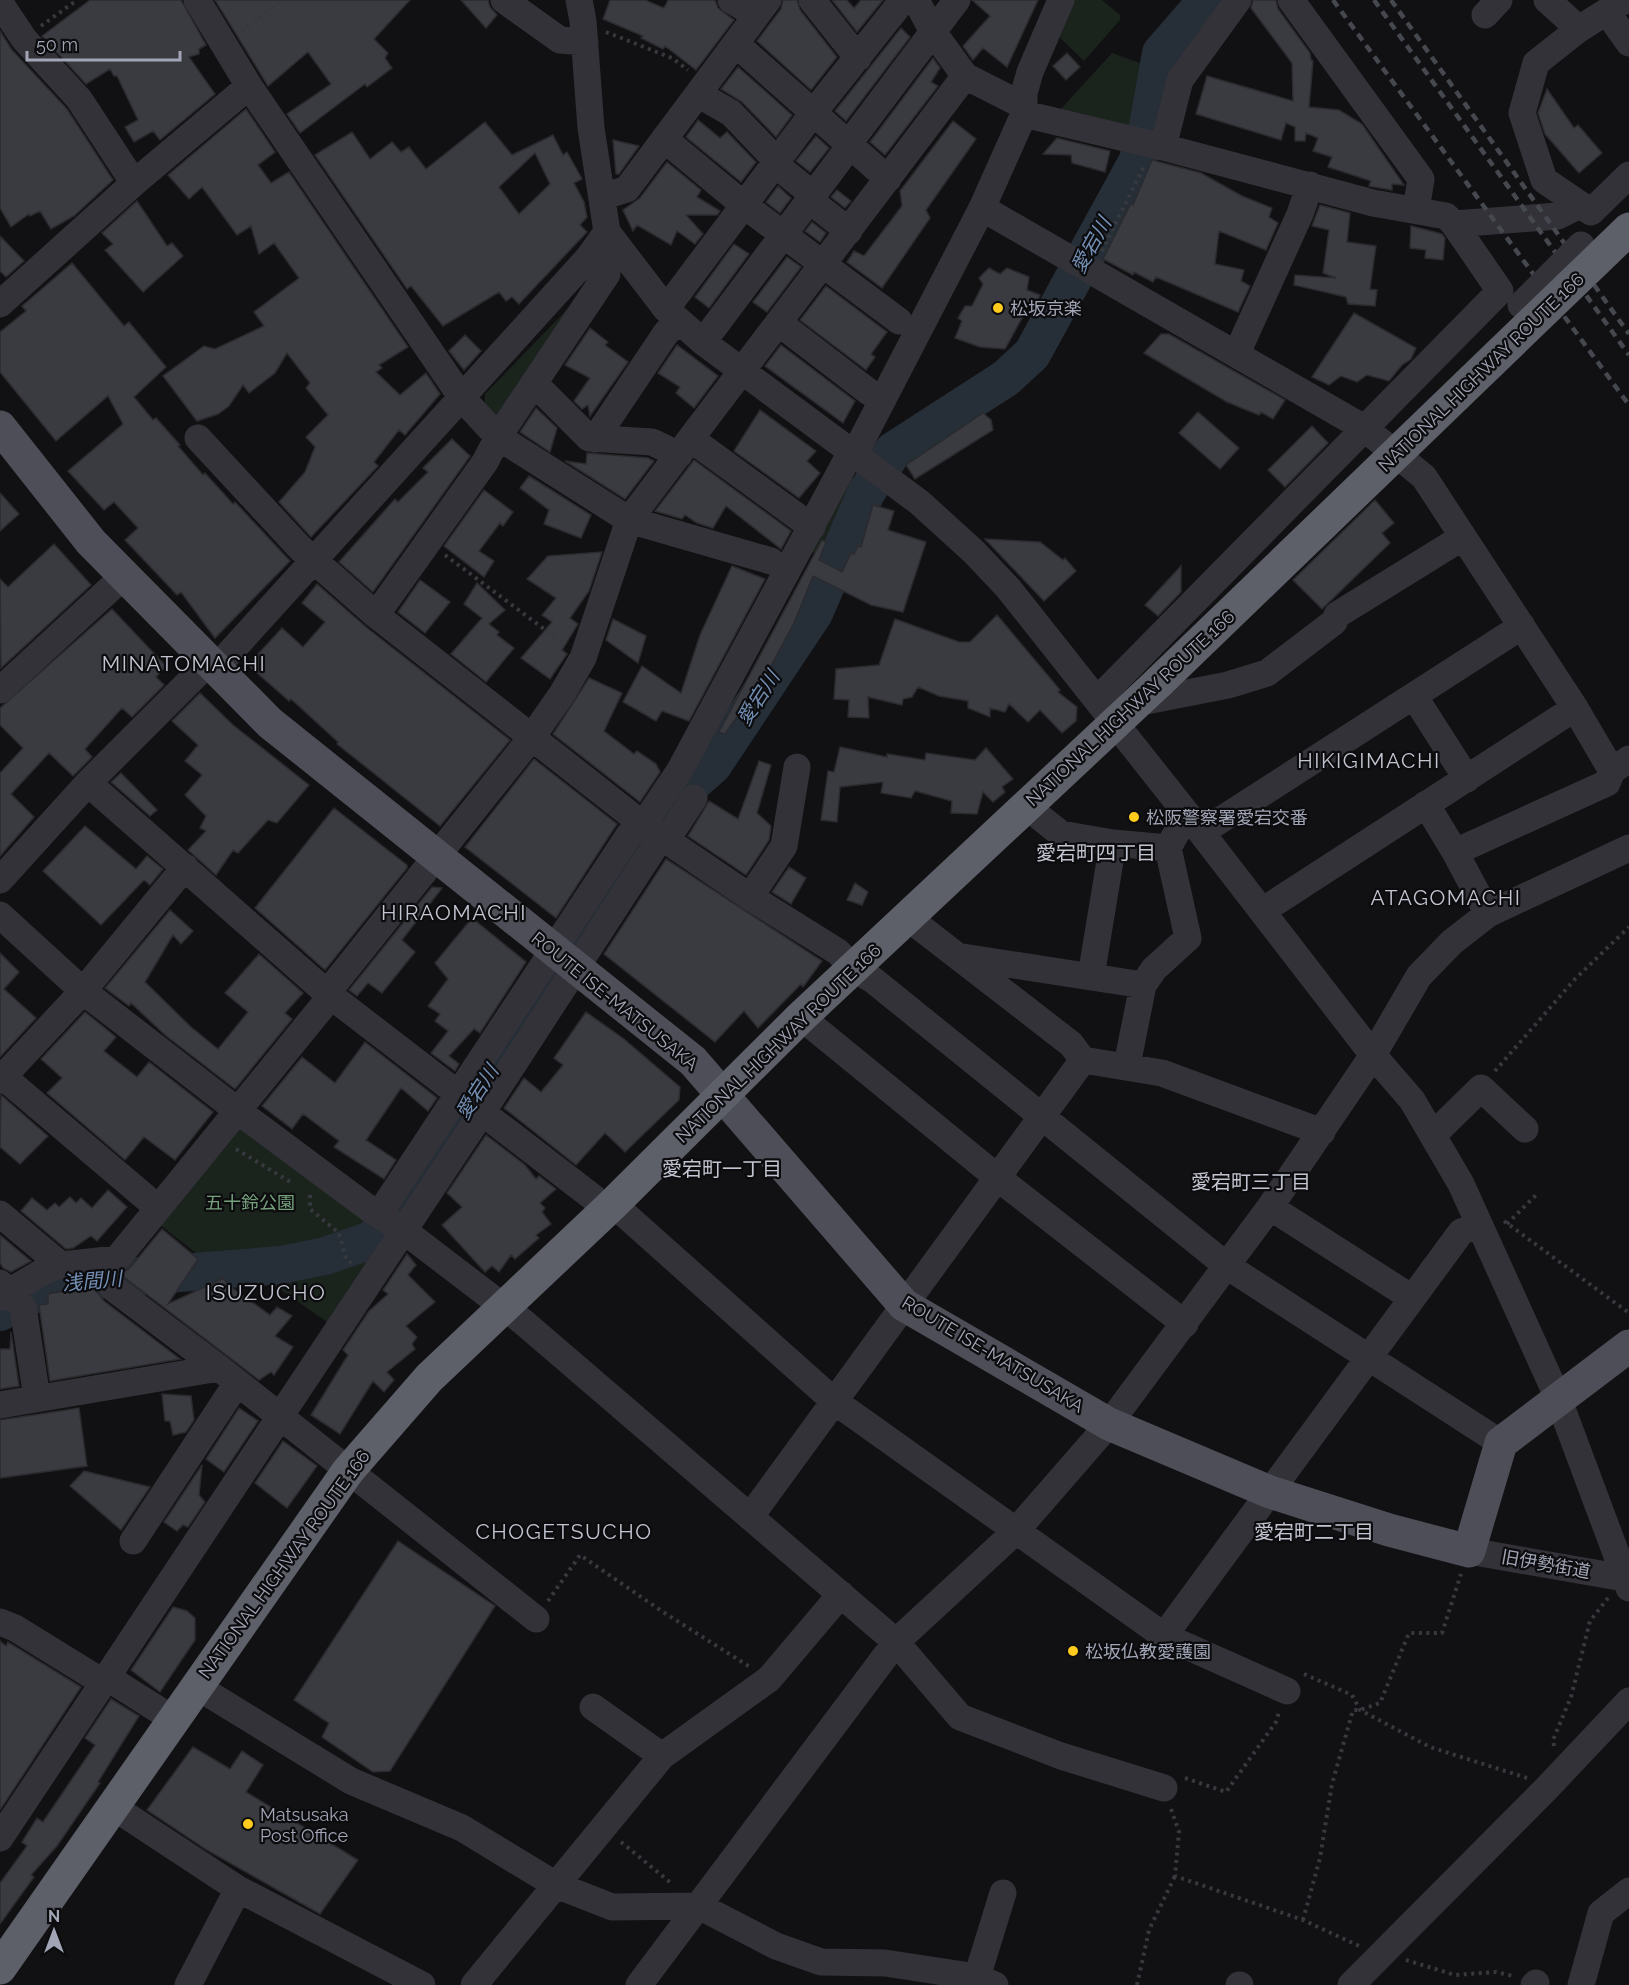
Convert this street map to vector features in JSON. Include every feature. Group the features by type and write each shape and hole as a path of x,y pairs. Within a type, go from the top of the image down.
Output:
{"highway":[{"name":"NATIONAL HIGHWAY ROUTE 166","path":"0,1968 348,1471 429,1378 611,1206 801,1017 1026,806 1127,702 1629,229"}],"main road":[{"name":"ROUTE ISE-MATSUSAKA","path":"0,426 91,542 270,723 693,1061 904,1305 1109,1424 1270,1492 1389,1530 1469,1551"},
{"path":"1469,1551 1502,1443 1629,1346"}],"street":[{"path":"197,0 249,86 462,398 498,437 629,520 771,561"},
{"path":"504,0 560,40 582,21"},
{"path":"602,197 627,189 762,8 731,0"},
{"path":"812,0 858,58"},
{"path":"595,439 666,333 672,315 745,206 813,113 903,0"},
{"path":"916,0 933,32 965,76 1024,110 1373,203 1446,216 1454,224 1500,291 1364,428 1127,702"},
{"path":"703,342 957,0"},
{"path":"654,832 651,813 681,770 812,527 857,457 982,208 1024,110 1024,93 1030,72 1061,0"},
{"path":"1150,144 1180,80 1238,0"},
{"path":"1291,0 1421,179 1416,210"},
{"path":"1547,0 1579,29"},
{"path":"0,3 24,39 79,99 134,183"},
{"path":"1629,43 1616,6 1579,29 1536,63 1522,113 1544,180 1585,209 1629,250"},
{"path":"376,615 430,543 608,274 608,232 591,128 582,21"},
{"path":"736,44 813,113 851,142 888,179"},
{"path":"38,1398 9,1294 61,1265 117,1259 238,1111 532,737 562,694 583,658 629,520 965,76"},
{"path":"0,304 134,183 249,86"},
{"path":"702,89 731,113 810,197 849,231"},
{"path":"664,139 745,206 899,321"},
{"path":"1454,224 1558,216 1585,209 1629,175"},
{"path":"1237,354 1300,214 1310,185"},
{"path":"982,208 1364,428 1424,477 1575,708 1621,765 1607,783 1455,852"},
{"path":"0,880 88,783 212,666 315,562 589,257 608,232"},
{"path":"608,232 672,315 703,342 919,502 1127,702 1194,823 1373,1055 1412,1100 1461,1184 1558,1398 1626,1583"},
{"path":"1521,305 1581,245"},
{"path":"779,323 869,392"},
{"path":"534,384 589,438 652,442 685,447 812,527"},
{"path":"198,438 247,494 315,562 376,615 654,832 750,897 838,952 854,969 873,980 1227,1266 1502,1443"},
{"path":"1127,702 1228,685 1267,673 1334,622 1337,615 1463,537"},
{"path":"0,690 123,576"},
{"path":"1026,806 1061,834 1113,843 1168,848 1194,823 1414,696 1522,626"},
{"path":"1414,696 1467,779"},
{"path":"1262,910 1575,708"},
{"path":"750,897 784,846 797,767"},
{"path":"88,783 329,994 611,1206 834,1401 1164,1636 1287,1691"},
{"path":"0,1838 280,1418 394,1223 565,959 629,835 654,832 694,798"},
{"path":"1426,804 1488,914"},
{"path":"1091,976 1113,843"},
{"path":"1127,1065 1143,985 1154,969 1188,938 1168,848"},
{"path":"639,1985 896,1642 1015,1532 1109,1424 1185,1324 1322,1132 1373,1055 1419,976 1452,942 1488,914 1629,848"},
{"path":"158,1208 1,1077 83,991 185,867"},
{"path":"0,915 83,991 238,1111 370,1210 394,1223 504,1308 896,1642 960,1717 1061,1756 1164,1788"},
{"path":"907,917 1071,1044 1083,1060 1162,1072 1322,1132"},
{"path":"961,957 1143,985"},
{"path":"801,1017 998,1178 1185,1324"},
{"path":"750,1517 1083,1060"},
{"path":"1433,1135 1481,1088 1525,1129"},
{"path":"1270,1206 1412,1298"},
{"path":"0,1214 61,1265"},
{"path":"1164,1636 1461,1232 1479,1224"},
{"path":"94,1262 113,1288 228,1375 536,1619"},
{"path":"0,1405 38,1398 228,1375"},
{"path":"133,1541 228,1375"},
{"name":"旧伊勢街道","path":"1469,1551 1626,1583"},
{"path":"474,1985 602,1826 662,1756 769,1679 841,1594"},
{"path":"0,1623 15,1628 173,1719"},
{"path":"196,1686 351,1781 462,1828 556,1885 612,1907 699,1906 776,1946 822,1962 885,1963 986,1981 1003,1893"},
{"path":"1351,1985 1546,1789 1629,1701"},
{"path":"593,1707 662,1756"},
{"path":"112,1806 238,1889 422,1985"},
{"path":"188,1985 238,1889"},
{"path":"1581,1985 1601,1913 1629,1892"}],"path":[{"path":"224,45 282,0"},
{"path":"582,21 672,58 702,89"},
{"path":"1084,266 1149,156 1150,144"},
{"path":"430,543 583,658"},
{"path":"1481,1088 1575,979 1629,927"},
{"path":"230,1155 237,1147 310,1195"},
{"path":"314,1188 310,1195 310,1209 339,1233 346,1259"},
{"path":"1507,1224 1536,1195"},
{"path":"1479,1224 1492,1213 1629,1313"},
{"path":"1303,1920 1320,1858 1332,1784 1353,1710 1380,1703 1409,1633 1442,1633 1469,1551"},
{"path":"536,1619 580,1555 663,1612 769,1679"},
{"path":"1566,1767 1555,1752 1553,1740 1571,1697 1590,1621 1626,1583"},
{"path":"1137,1985 1149,1930 1175,1876 1179,1832 1164,1788 1172,1773 1226,1792 1276,1722 1287,1691 1301,1672 1352,1695 1360,1710 1430,1747 1532,1779 1546,1789"},
{"path":"602,1826 699,1906"},
{"path":"1175,1876 1303,1920 1380,1955 1455,1975 1496,1972 1535,1984"}],"green space":[{"path":"1071,0 1102,0 1120,15 1120,20 1084,61 1056,34"},
{"path":"1112,53 1148,66 1131,126 1059,111"},
{"path":"587,289 497,424 485,405 485,394"},
{"path":"847,474 864,487 830,561 807,550"},
{"name":"五十鈴公園","path":"240,1125 389,1234 330,1324 236,1259 202,1258 159,1224"}],"building":[{"path":"90,0 181,0 206,45 199,49 199,54 189,57 215,94 160,140 153,131 134,142 125,127 138,120 117,76 114,76 110,69 86,84 42,36"},
{"path":"215,0 410,0 374,39 388,53 385,58 392,68 367,87 365,84 300,133 287,114 331,84 308,52 268,86"},
{"path":"461,0 488,0 490,7 497,15 486,28"},
{"path":"610,0 645,0 664,8 668,0 715,0 718,8 734,20 696,70 665,46 663,49 641,38 643,36 603,19"},
{"path":"783,0 797,0 800,10 837,57 811,90 757,41 781,9"},
{"path":"832,0 847,0 854,8 861,0 883,0 857,32"},
{"path":"972,0 1038,0 1007,67 983,48 973,60 963,46 990,16"},
{"path":"1253,0 1276,0 1278,9 1310,53 1313,61 1309,107 1339,110 1362,124 1404,185 1392,184 1392,190 1369,186 1371,181 1328,167 1332,157 1313,151 1318,138 1306,133 1305,141 1295,141 1295,127 1286,123 1281,140 1196,114 1207,76 1293,101 1292,63 1251,8"},
{"path":"901,28 910,37 846,121 835,111"},
{"path":"0,31 12,50 67,109 113,180 74,216 51,229 40,211 30,216 29,214 11,227 0,208"},
{"path":"1067,53 1080,67 1066,80 1053,66"},
{"path":"933,58 940,68 931,82 938,86 885,155 870,142"},
{"path":"738,67 792,115 776,137 742,102 721,89"},
{"path":"1547,89 1574,128 1578,125 1602,153 1579,173 1545,134 1538,113"},
{"path":"246,109 275,152 258,165 271,183 289,172 408,347 379,365 382,368 376,372 400,395 426,373 440,394 405,435 399,430 374,462 378,466 311,537 279,502 305,472 315,447 306,437 328,415 306,388 310,383 287,353 275,373 249,393 243,385 229,406 218,414 197,421 163,376 204,346 215,349 264,326 254,312 299,278 274,243 259,254 251,226 237,235 202,187 189,199 168,175"},
{"path":"698,120 720,138 727,132 756,162 741,182 686,137"},
{"path":"953,121 976,139 926,210 930,218 882,288 847,262 854,251 864,256 902,206 900,191"},
{"path":"485,122 512,155 553,135 563,155 567,152 582,179 574,183 584,202 587,217 580,225 587,232 519,304 512,297 506,301 499,292 443,326 411,286 407,289 315,155 352,132 370,159 392,142 401,152 409,147 426,169","holes":["535,153 550,184 519,214 499,187"]},
{"path":"816,136 829,148 810,172 796,161"},
{"path":"1057,138 1110,151 1105,172 1072,163 1071,155 1043,154"},
{"path":"613,140 639,146 619,174 616,174"},
{"path":"1152,160 1201,173 1242,196 1272,208 1269,217 1278,223 1266,250 1219,231 1215,264 1244,270 1241,281 1250,286 1238,312 1156,277 1153,282 1134,272 1133,275 1103,259 1131,203 1133,205"},
{"path":"667,162 701,190 697,197 720,211 717,215 686,215 703,234 695,244 677,231 671,245 637,225 633,231 623,210 640,198"},
{"path":"778,186 791,198 780,213 766,202"},
{"path":"837,190 851,201 845,208 831,197"},
{"path":"137,201 167,246 172,243 183,256 143,292 105,250 113,244 102,233"},
{"path":"1320,205 1350,213 1347,242 1376,246 1370,289 1377,290 1375,306 1348,304 1346,297 1294,285 1295,275 1336,278 1323,273 1329,230 1312,226"},
{"path":"812,222 826,233 820,242 805,231"},
{"path":"1411,226 1442,234 1445,238 1443,260 1425,258 1426,250 1410,248"},
{"path":"0,236 24,261 6,277 0,271"},
{"path":"734,244 749,254 709,308 695,297"},
{"path":"787,257 801,267 767,312 753,302"},
{"path":"72,263 124,326 129,322 166,367 134,397 153,420 156,418 180,445 178,446 203,475 205,473 233,504 235,502 290,561 215,638 181,592 177,595 125,540 138,528 114,502 104,510 68,471 123,424 108,396 56,441 0,372 0,332 26,311 22,306"},
{"name":"松坂京楽","path":"989,268 1000,274 1007,268 1029,277 1027,290 1040,295 1035,307 1027,309 1005,349 980,347 955,338 962,321 958,318 965,306 972,306 983,284 979,278"},
{"path":"826,286 887,332 871,354 875,357 866,370 800,320"},
{"path":"1354,313 1416,348 1411,359 1402,365 1389,381 1367,375 1357,382 1341,376 1329,385 1312,377"},
{"path":"590,328 608,342 605,345 628,362 590,416 588,405 582,409 574,401 590,378 565,365"},
{"path":"1161,334 1169,334 1285,400 1273,419 1261,412 1259,415 1227,402 1144,353"},
{"path":"465,335 481,351 464,370 449,351"},
{"path":"677,345 718,376 694,408 676,393 680,387 658,373"},
{"path":"781,345 855,401 843,423 765,366"},
{"path":"536,408 557,428 550,452 520,432"},
{"path":"760,410 816,451 807,461 820,473 799,498 734,451"},
{"path":"1198,412 1239,448 1220,469 1179,433"},
{"path":"983,413 991,420 993,430 915,479 906,465"},
{"path":"1312,426 1328,443 1285,487 1268,470"},
{"path":"452,439 470,456 373,592 339,562 395,499 398,502 428,472 423,468"},
{"path":"587,453 648,458 654,461 625,499 565,461 586,464"},
{"path":"694,460 791,531 781,549 726,506 713,528 697,523 685,515 682,519 655,511"},
{"path":"529,476 591,515 581,538 544,524 549,510 520,488"},
{"path":"484,490 513,512 503,526 500,523 479,551 494,561 484,577 444,546"},
{"path":"0,493 19,514 0,531"},
{"path":"1375,500 1394,523 1382,533 1390,543 1322,609 1293,580"},
{"path":"873,505 894,511 888,530 926,542 903,612 871,605 813,576 794,623 766,675 725,734 719,732 822,540 826,542 819,560 842,572 851,553 854,554 858,546 861,547"},
{"path":"985,539 1040,542 1063,560 1065,558 1076,571 1044,601"},
{"path":"54,544 91,585 1,668 0,579 8,587"},
{"path":"602,552 589,591 570,618 578,624 562,650 567,654 550,679 521,658 552,622 542,615 556,598 527,579 548,556"},
{"path":"732,566 765,579 689,721 662,711 656,721 623,702 642,666 681,693 700,635"},
{"path":"1181,566 1181,592 1158,616 1145,605"},
{"path":"420,580 450,602 425,633 398,612"},
{"path":"477,583 505,610 489,624 499,632 497,635 514,648 486,682 451,654 482,618 464,604"},
{"path":"317,584 366,627 510,740 440,826 337,744 338,742 291,699 289,701 248,665 282,628 303,647 325,622 302,603"},
{"path":"112,609 166,666 156,677 164,685 132,717 122,708 85,749 92,757 73,776 49,753 11,794 34,817 0,856 0,773 23,748 0,725 0,708"},
{"path":"997,615 1060,690 1058,692 1077,707 1076,721 1062,733 1040,710 1028,722 1009,704 1005,712 990,708 990,717 968,708 968,701 939,696 918,687 912,697 903,699 902,705 868,697 869,718 848,717 849,700 834,699 836,669 879,665 895,619 959,642 970,642"},
{"path":"613,619 646,636 638,663 606,640"},
{"path":"589,678 622,693 604,731 634,754 637,751 656,764 660,772 640,802 553,734"},
{"path":"200,693 233,725 309,785 277,823 268,820 238,853 233,850 216,875 188,850 206,831 200,828 206,816 185,795 202,775 185,761 198,745 172,721"},
{"path":"840,747 887,757 887,754 925,760 926,753 975,760 986,748 1013,779 1002,787 1005,792 993,802 983,792 977,814 951,813 952,801 915,791 911,798 881,793 883,782 840,787 837,822 821,820 828,771 834,772"},
{"path":"534,759 617,824 556,918 465,847"},
{"path":"759,761 771,765 757,813 771,826 769,840 746,875 688,836 709,801 738,819"},
{"path":"121,773 157,810 150,816 111,782"},
{"path":"334,808 407,865 407,868 325,970 255,908"},
{"path":"85,826 136,869 147,856 163,869 150,885 144,880 101,925 43,871"},
{"path":"666,859 822,961 803,987 801,984 758,1028 744,1011 715,1042 604,954"},
{"path":"789,867 806,878 791,904 772,892"},
{"path":"855,883 868,892 862,905 847,900"},
{"path":"432,887 442,888 402,940 415,952 382,993 368,983 357,996 349,990"},
{"path":"170,910 193,931 181,944 173,935 145,982 191,1027 218,1049 248,1012 225,993 259,954 303,993 285,1013 292,1019 235,1089 165,1035 131,1003 129,1006 105,988"},
{"path":"472,918 526,962 480,1033 474,1029 449,1056 459,1064 455,1071 431,1053 448,1031 435,1021 440,1014 428,1006 448,979 435,963"},
{"path":"0,953 19,972 4,989 36,1018 0,1057"},
{"path":"85,1012 116,1037 104,1051 137,1077 149,1062 213,1112 175,1160 144,1137 125,1160 47,1093 62,1078 41,1059"},
{"path":"586,1012 624,1039 680,1087 679,1100 625,1152 605,1133 576,1165 504,1108 524,1078 541,1092 563,1065 554,1058"},
{"path":"365,1042 437,1098 428,1111 401,1088 366,1140 396,1160 384,1179 334,1147 339,1141 303,1114 292,1129 262,1106 302,1057 335,1083"},
{"path":"1,1095 48,1136 20,1164 0,1147"},
{"path":"486,1135 525,1165 536,1179 539,1176 556,1189 540,1203 545,1208 542,1212 551,1224 536,1235 539,1238 515,1259 511,1255 499,1272 492,1266 485,1272 442,1225 462,1207 447,1193"},
{"path":"108,1190 127,1207 97,1241 91,1236 73,1248 66,1249 21,1211 32,1198 47,1210 55,1203 59,1207 70,1197 76,1203 81,1198 92,1208"},
{"path":"162,1229 198,1259 168,1304 224,1278 227,1284 270,1315 277,1307 292,1316 275,1336 293,1347 274,1375 271,1372 259,1380 124,1277 123,1272 129,1269"},
{"path":"0,1235 31,1261 11,1272 3,1268 0,1263"},
{"path":"407,1254 416,1265 408,1275 435,1302 406,1326 417,1337 412,1344 415,1349 387,1372 394,1380 384,1392 373,1381 340,1434 311,1415 348,1355 343,1350 369,1311 388,1294 383,1290"},
{"path":"92,1286 104,1301 180,1359 50,1381 39,1305 48,1304 48,1294"},
{"path":"11,1332 19,1386 0,1389 0,1349 10,1349"},
{"path":"162,1394 191,1396 194,1420 186,1432 173,1435 170,1421 165,1421"},
{"path":"79,1408 87,1466 0,1478 0,1420"},
{"path":"239,1408 258,1421 224,1472 206,1459"},
{"path":"283,1441 317,1466 287,1508 255,1483"},
{"path":"202,1465 199,1495 205,1502 188,1527 183,1525 177,1531 164,1522"},
{"path":"84,1471 150,1487 121,1530 70,1486"},
{"path":"398,1541 495,1606 390,1771 373,1772 322,1737 329,1723 294,1700"},
{"path":"173,1607 187,1611 195,1618 195,1640 160,1692 131,1670"},
{"path":"0,1641 6,1646 8,1642 81,1687 0,1810"},
{"path":"111,1699 139,1716 98,1782 100,1783 57,1846 31,1875 34,1877 0,1924 0,1883 27,1846 22,1842 37,1818 43,1822 95,1745 85,1738"},
{"path":"193,1747 230,1769 242,1751 263,1765 246,1792 358,1860 320,1914 207,1850 147,1810"}],"waterway":[{"name":"愛宕川","path":"0,1312 54,1283 281,1265 325,1256 369,1241 390,1225 645,837 662,823 686,789 713,765 814,613 866,493 893,451 1006,378 1032,354 1137,162 1148,126 1161,53 1207,0"}],"railway":[{"path":"1333,0 1629,405"},
{"path":"1374,0 1629,355"},
{"path":"1391,0 1629,334"}],"place":[{"name":"松坂京楽","path":"998,308"},
{"name":"松阪警察署愛宕交番","path":"1134,817"},
{"name":"松坂仏教愛護園","path":"1073,1651"},
{"name":"Matsusaka Post Office","path":"248,1824"}],"district":[{"name":"MINATOMACHI","path":"184,663"},
{"name":"HIKIGIMACHI","path":"1369,760"},
{"name":"愛宕町四丁目","path":"1096,853"},
{"name":"ATAGOMACHI","path":"1446,897"},
{"name":"HIRAOMACHI","path":"454,912"},
{"name":"愛宕町一丁目","path":"722,1169"},
{"name":"愛宕町三丁目","path":"1251,1182"},
{"name":"ISUZUCHO","path":"266,1292"},
{"name":"CHOGETSUCHO","path":"564,1531"},
{"name":"愛宕町二丁目","path":"1314,1532"}],"water label":[{"name":"浅間川","path":"92,1281"}]}
